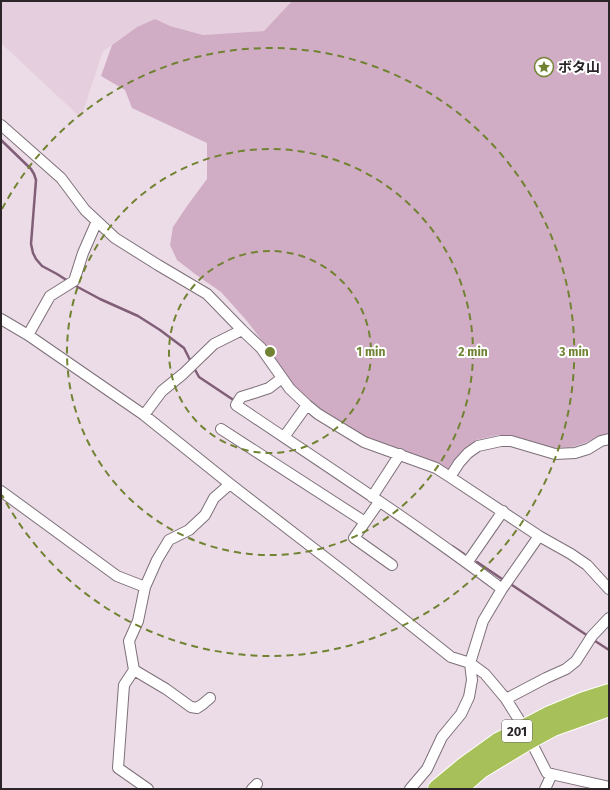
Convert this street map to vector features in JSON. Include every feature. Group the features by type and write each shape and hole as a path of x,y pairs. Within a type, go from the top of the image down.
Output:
{"highway":[{"name":"201","path":"458,789 550,715 609,693"},
{"name":"201","path":"437,789 466,765 498,742 553,727 609,707"}],"street":[{"path":"1,125 61,178 85,210 115,238 207,294 262,348 290,389 318,414 364,442 436,468 450,476 538,536 571,554 587,565 609,589"},
{"path":"28,335 50,296 71,283 97,221"},
{"path":"1,319 28,335 144,415 451,657 470,663 485,674 506,699 547,773 609,788"},
{"path":"144,415 162,391 214,344 242,330"},
{"path":"282,378 269,388 241,397 238,402 467,563 505,585"},
{"path":"286,435 307,405"},
{"path":"221,429 365,522"},
{"path":"450,476 468,453 478,446 500,441 511,441 555,454 574,453 588,449 601,441 609,439"},
{"path":"392,565 354,538 365,522 375,497 400,454"},
{"path":"148,789 118,768 124,685 134,670 129,641 138,621 145,587 168,540 189,530 205,515 214,498 230,484"},
{"path":"1,491 116,576 145,587"},
{"path":"467,563 503,511"},
{"path":"410,789 426,769 442,737 461,714 469,697 472,680 470,663 483,621 538,536"},
{"path":"506,699 566,669 576,661 590,639 609,618"},
{"path":"134,670 166,689 190,707 197,708 210,698"},
{"path":"545,789 552,774"}],"shaded area":[{"path":"3,1 292,1 264,31 203,35 170,26 155,19 137,27 103,51 81,118 1,43 1,3"},
{"path":"292,1 609,1 609,433 572,447 553,448 508,435 498,435 476,440 465,448 450,471 393,447 365,438 316,409 289,382 266,346 247,321 221,292 177,260 170,245 173,227 207,179 207,143 132,108 125,90 101,76 112,45 137,27 155,19 170,26 203,35 264,31"}],"waterway":[{"path":"1,140 31,169 36,180 31,244 33,253 42,266 68,281"},
{"path":"74,285 100,299 138,316 160,330 184,348 191,362"},
{"path":"193,366 199,377 235,401"},
{"path":"452,546 464,554"},
{"path":"477,562 505,581"},
{"path":"509,583 588,636"},
{"path":"592,639 609,650"}],"place":[{"name":"ボタ山","path":"544,67"}]}
